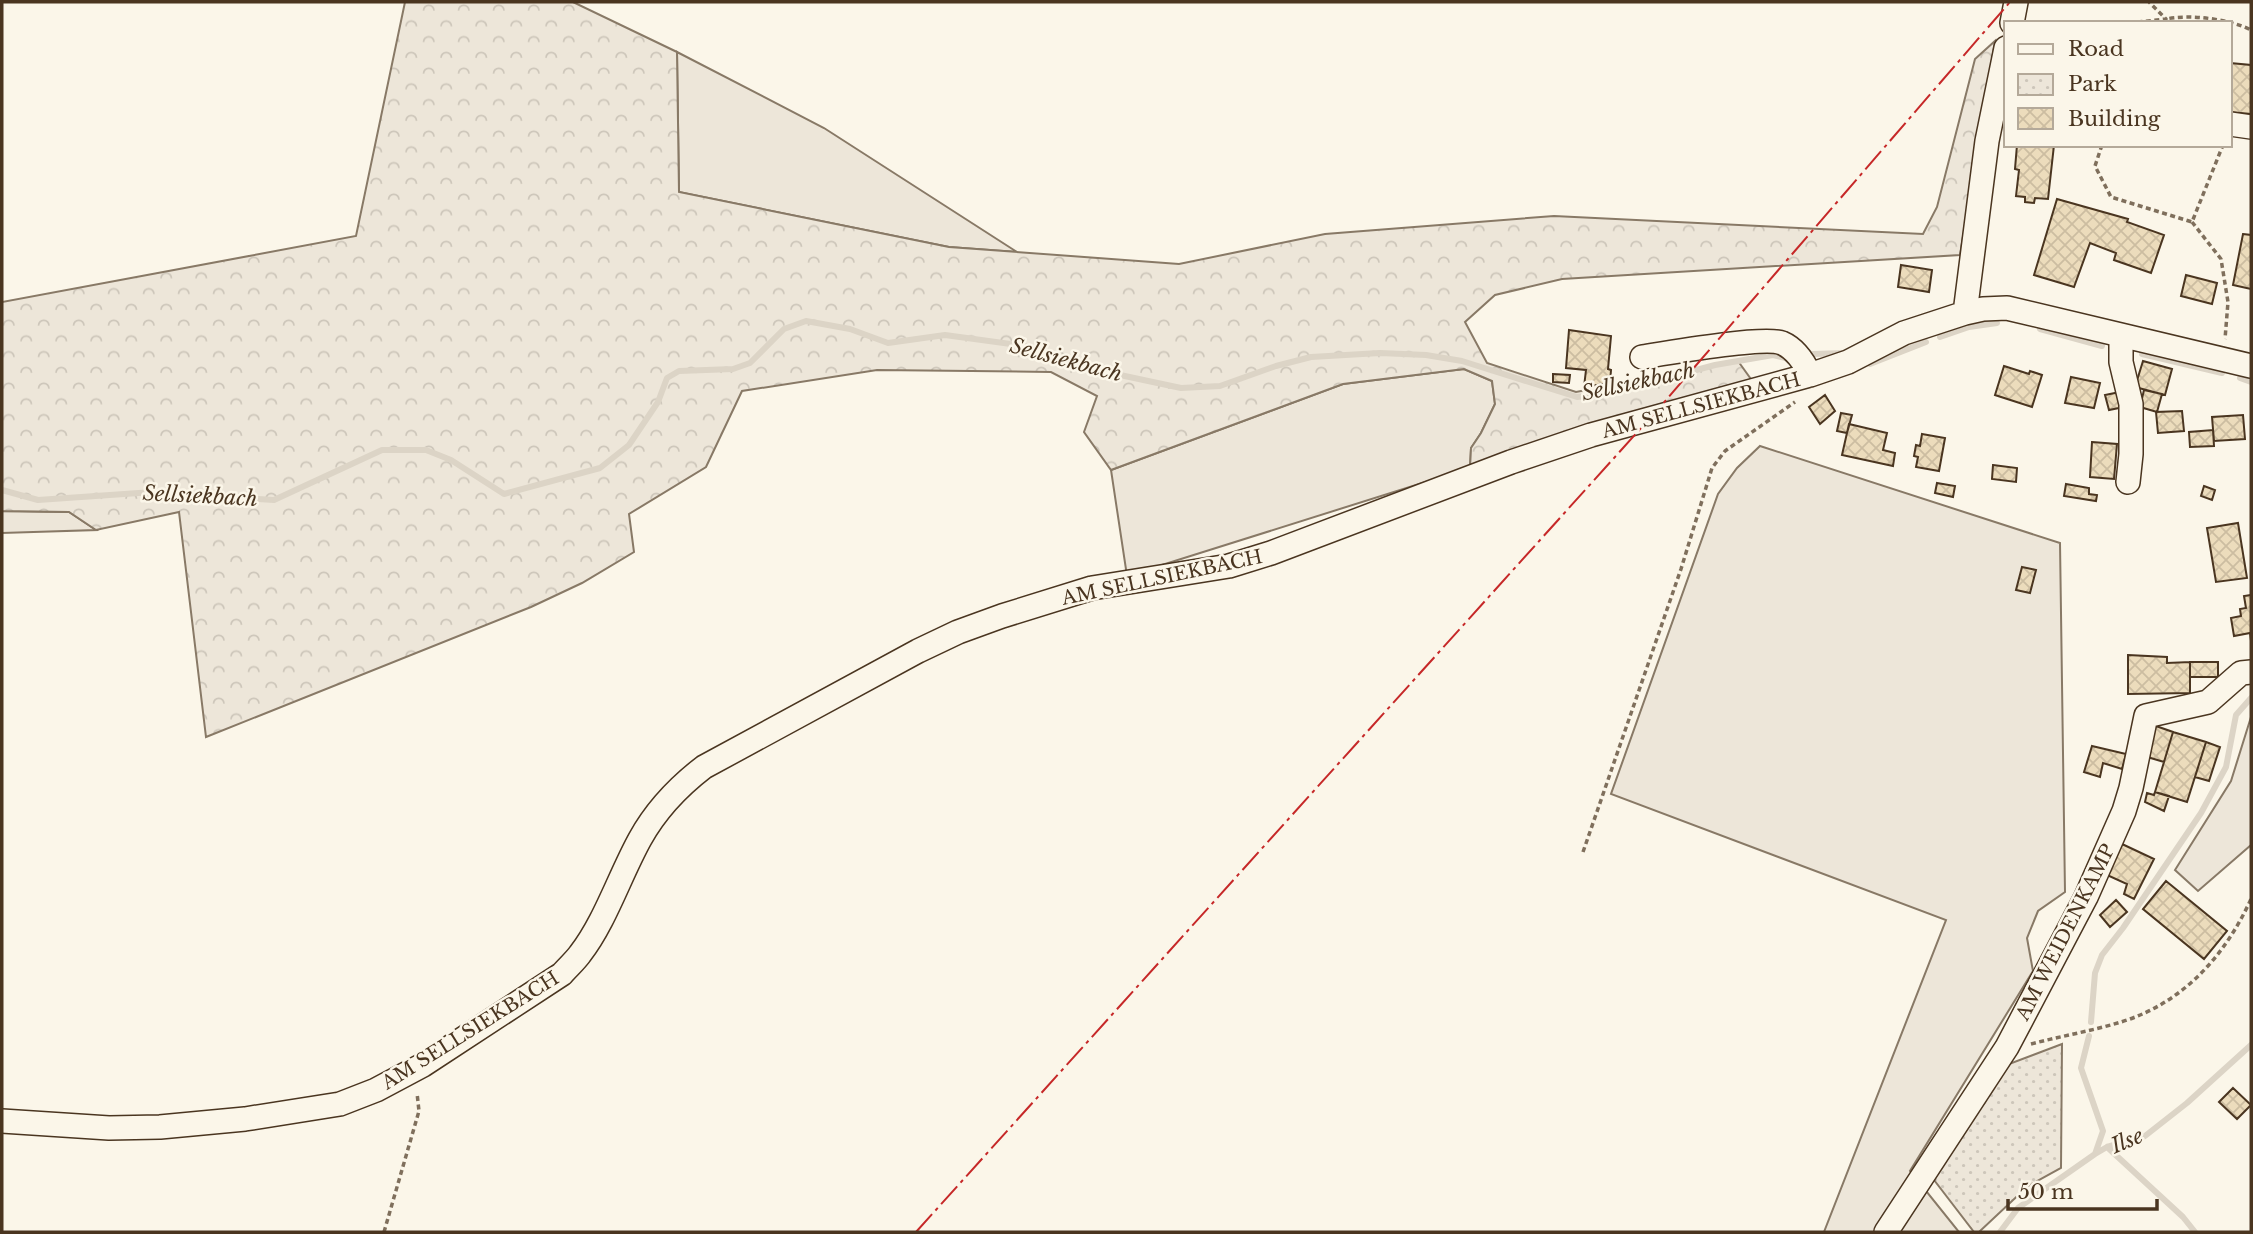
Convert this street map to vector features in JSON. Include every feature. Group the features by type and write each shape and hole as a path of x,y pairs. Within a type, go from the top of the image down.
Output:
{"street":[{"path":"2012,21 2016,2"},
{"path":"1965,313 1987,141 2000,105 2004,67"},
{"path":"2232,124 2251,127"},
{"name":"AM SELLSIEKBACH","path":"2,1121 109,1128 160,1126 245,1118 340,1104 376,1090 434,1058 562,974 581,953 592,934 640,838 683,783 704,767 918,651 958,632 1002,616 1092,588 1229,566 1271,554 1522,458 1591,435 1810,375 1848,362 1904,333 1983,309 2007,308 2251,366"},
{"path":"2121,337 2121,362 2131,404 2128,482"},
{"path":"1642,357 1749,343 1780,342 1797,353 1810,375"},
{"name":"AM WEIDENKAMP","path":"1885,1232 2007,1046 2086,897 2131,788 2146,716 2208,702 2241,673 2251,671"}],"path":[{"path":"2149,2 2164,21 2181,16 2217,21"},
{"path":"2232,23 2251,30"},
{"path":"2101,147 2095,166 2111,197 2192,222 2221,259 2228,302 2223,360"},
{"path":"2192,222 2222,147"},
{"path":"1583,852 1681,569 1712,468 1725,451 1801,397"},
{"path":"2024,1045 2121,1022 2160,1006 2190,984 2221,952 2251,899"},
{"path":"384,1232 419,1111 417,1090 410,1071"}],"green space":[{"path":"405,2 573,2 677,52 679,192 949,247 1179,264 1325,234 1554,216 1923,234 1937,207 1975,59 1995,41 1960,255 1562,279 1495,295 1465,322 1487,363 1576,392 1738,361 1753,382 1470,468 1471,448 1495,404 1492,381 1464,369 1343,384 1111,470 1084,432 1097,396 1051,372 877,370 742,391 706,467 629,514 634,552 582,583 531,607 206,737 179,512 96,530 69,512 2,511 2,302 356,236"},
{"path":"677,52 824,128 1017,252 949,247 679,192"},
{"path":"1464,369 1492,381 1495,404 1471,448 1470,468 1127,576 1111,470 1343,384"},
{"path":"1760,446 2060,543 2065,892 2038,911 2027,938 2033,971 1910,1171 1959,1232 1824,1232 1946,920 1611,794 1718,494 1737,468"},
{"path":"2,511 69,512 96,530 2,533"},
{"path":"2251,717 2251,845 2198,891 2175,870 2231,781"},
{"path":"2062,1044 2061,1168 2028,1186 1979,1232 1974,1232 1931,1176 2001,1067"}],"building":[{"path":"2232,63 2251,65 2251,114 2232,112"},
{"path":"2017,147 2054,147 2048,199 2035,198 2034,203 2025,202 2025,197 2016,196 2019,170 2015,169"},
{"path":"2057,199 2128,219 2127,222 2164,235 2151,273 2114,260 2116,253 2090,243 2074,287 2034,275"},
{"path":"2243,234 2251,235 2251,289 2233,285"},
{"path":"1901,265 1932,270 1929,292 1898,287"},
{"path":"2186,275 2217,283 2212,304 2181,296"},
{"path":"1569,330 1611,336 1608,369 1611,370 1610,383 1584,387 1586,370 1566,368"},
{"path":"2143,361 2172,369 2165,395 2135,387"},
{"path":"2004,366 2042,375 2032,407 1995,395"},
{"path":"1553,374 1570,375 1569,383 1553,382"},
{"path":"2071,377 2100,383 2094,408 2065,403"},
{"path":"2144,390 2162,394 2157,412 2140,407"},
{"path":"2120,392 2124,407 2109,410 2105,395"},
{"path":"1825,395 1835,411 1820,424 1809,407"},
{"path":"2182,411 2184,431 2158,433 2156,412"},
{"path":"1841,413 1852,415 1847,433 1837,431"},
{"path":"2243,415 2245,439 2214,441 2212,417"},
{"path":"1849,424 1887,433 1883,450 1895,453 1893,466 1842,455"},
{"path":"2213,430 2214,446 2190,447 2189,432"},
{"path":"1922,434 1945,438 1939,471 1916,467 1916,445 1920,446"},
{"path":"2092,442 2117,444 2114,479 2090,477"},
{"path":"1993,465 2017,468 2016,482 1992,479"},
{"path":"1937,483 1955,486 1953,497 1935,493"},
{"path":"2066,484 2089,488 2089,494 2097,495 2096,501 2064,496"},
{"path":"2204,486 2215,490 2212,500 2201,496"},
{"path":"2238,523 2247,578 2216,582 2207,528"},
{"path":"2022,567 2036,570 2030,593 2016,590"},
{"path":"2251,595 2251,641 2250,633 2234,636 2231,618 2241,616 2240,609 2246,608 2244,596"},
{"path":"2128,655 2167,657 2167,663 2190,662 2190,693 2128,694"},
{"path":"2190,662 2218,662 2218,677 2190,677"},
{"path":"2153,725 2173,732 2164,762 2144,756"},
{"path":"2173,732 2206,742 2187,802 2155,792"},
{"path":"2206,742 2220,747 2209,781 2195,777"},
{"path":"2092,746 2126,754 2122,769 2103,763 2100,777 2084,772"},
{"path":"2155,792 2169,796 2164,811 2145,802 2147,793 2154,795"},
{"path":"2122,844 2154,859 2134,899 2124,894 2127,884 2107,875"},
{"path":"2166,881 2227,931 2204,959 2143,909"},
{"path":"2116,900 2127,912 2110,927 2100,915"},
{"path":"2233,1088 2251,1105 2237,1119 2219,1102"}],"waterway":[{"name":"Sellsiekbach","path":"2,490 38,500 153,492 274,500 382,450 426,450 451,460 504,494 600,468 629,445 658,402 667,378 679,371 733,369 750,363 784,329 806,321 850,329 888,343 945,335 1025,346 1106,372 1181,388 1220,386 1311,357 1380,353 1426,355 1462,361 1577,397 1610,393 1715,365 1773,355 1789,359"},
{"name":"Sellsiekbach","path":"1940,337 1969,327 1997,323"},
{"name":"Sellsiekbach","path":"2040,329 2102,346"},
{"name":"Sellsiekbach","path":"1870,364 1926,342"},
{"name":"Sellsiekbach","path":"1813,354 1846,353"},
{"name":"Sellsiekbach","path":"2142,354 2222,373"},
{"name":"Sellsiekbach","path":"2240,378 2251,382"},
{"path":"2091,1022 2095,973 2102,955 2201,813 2226,767 2236,715 2251,698"},
{"path":"2089,1036 2081,1068 2103,1131 2095,1154"},
{"name":"Ilse","path":"2000,1232 2018,1208 2095,1154 2107,1147 2145,1136 2187,1103 2251,1045"},
{"path":"2107,1147 2183,1217 2195,1232"}],"power":[{"path":"916,1232 1660,407 2010,2"}]}
